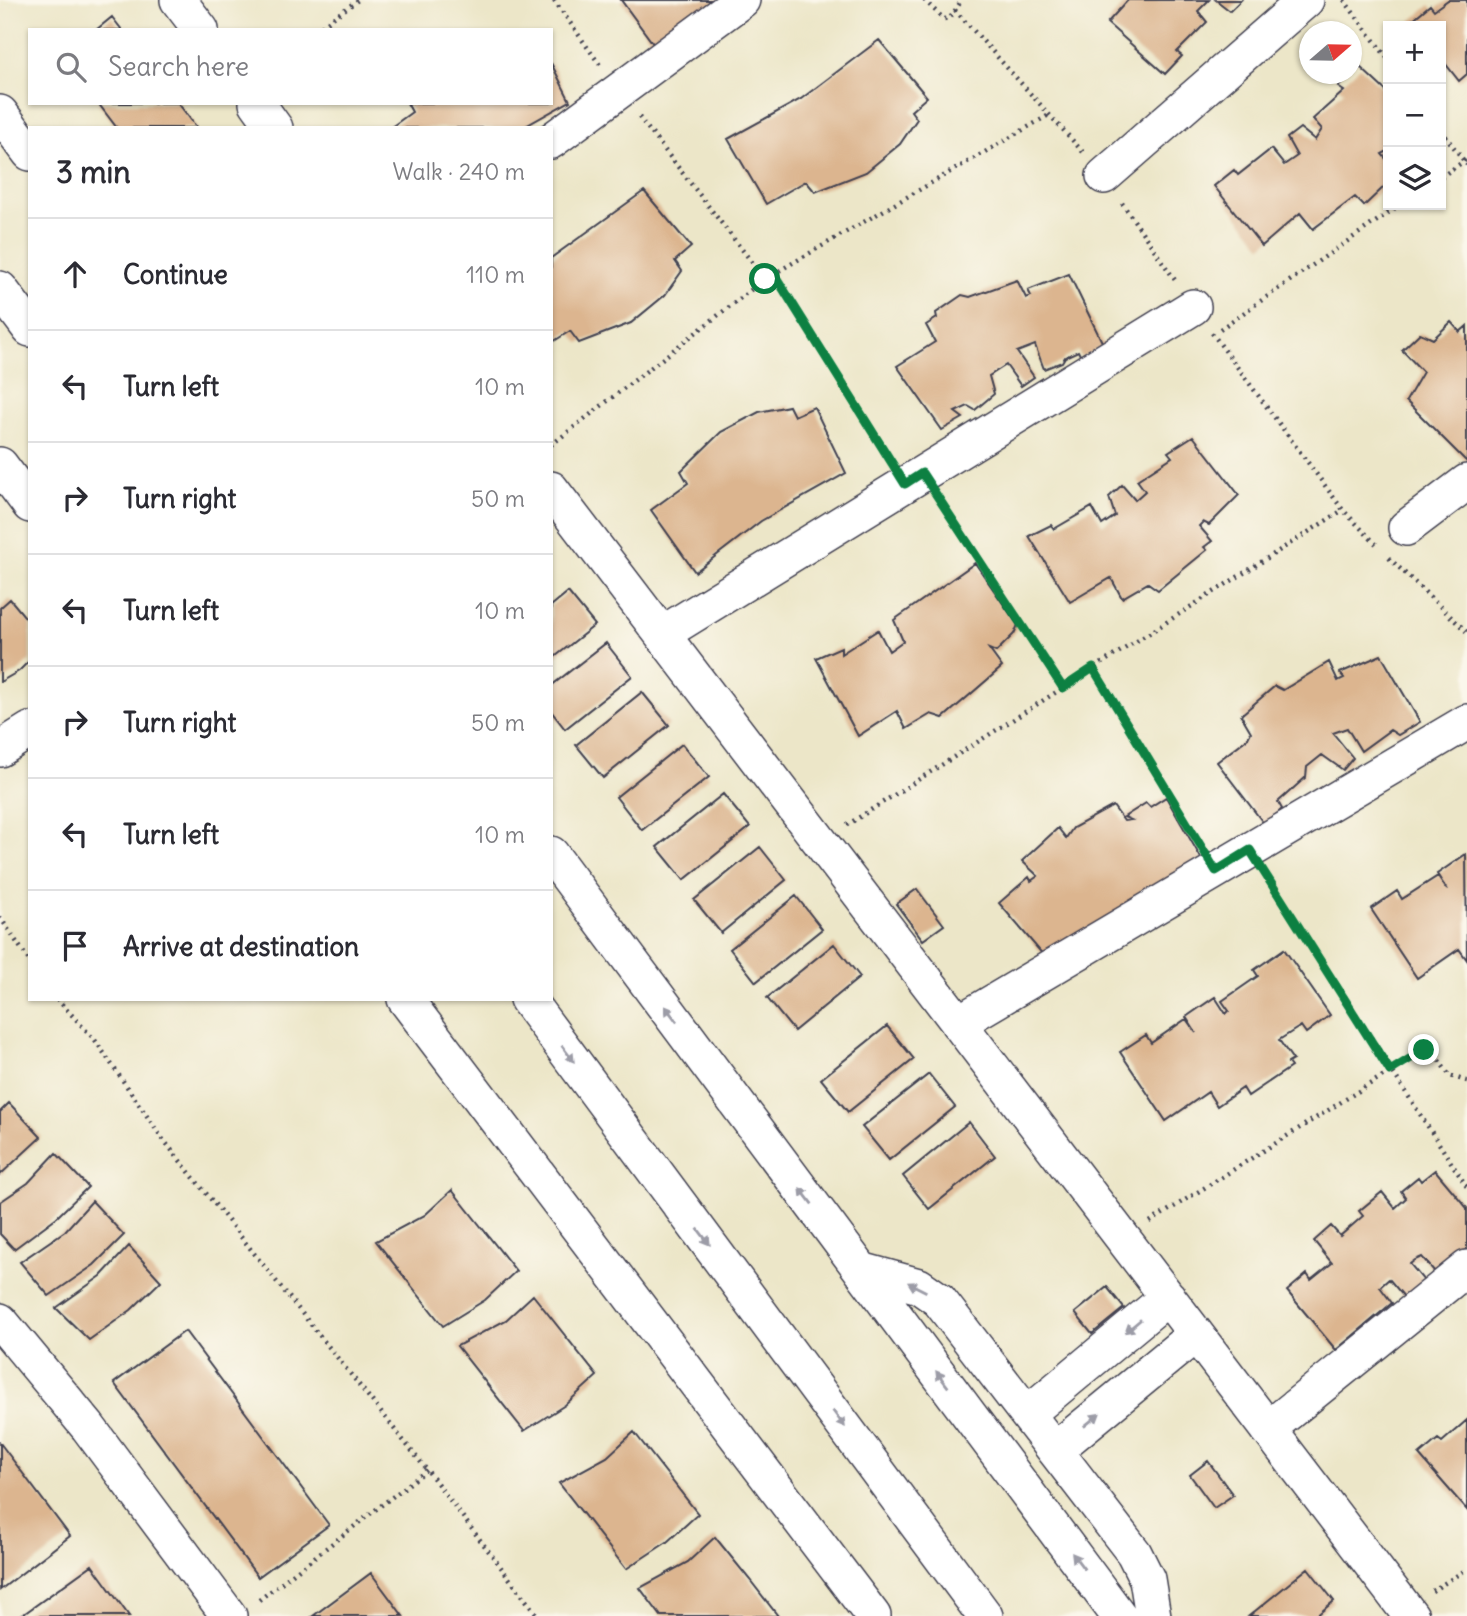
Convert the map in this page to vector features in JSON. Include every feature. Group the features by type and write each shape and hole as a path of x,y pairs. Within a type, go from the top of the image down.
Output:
{"street":[{"path":"178,0 199,28"},
{"path":"553,140 742,0"},
{"path":"1104,176 1306,0"},
{"path":"258,105 274,126"},
{"path":"0,113 28,150"},
{"path":"0,289 28,326"},
{"path":"662,634 914,479 1203,320"},
{"path":"0,465 28,502"},
{"path":"1406,528 1467,482"},
{"path":"553,492 1411,1616"},
{"path":"958,1023 1467,722"},
{"path":"0,749 28,731"},
{"path":"553,856 1119,1616"},
{"path":"407,1001 873,1616"},
{"path":"528,1001 985,1616"},
{"path":"1268,1429 1467,1268"},
{"path":"861,1270 919,1286 939,1300 1134,1553 1147,1579 1153,1616"},
{"path":"1027,1414 1167,1297"},
{"path":"0,1321 239,1612"},
{"path":"1055,1450 1196,1334"}],"path":[{"path":"319,28 358,0"},
{"path":"554,0 619,90 765,279"},
{"path":"924,0 944,19 950,18 962,0"},
{"path":"1344,0 1383,52"},
{"path":"553,443 765,279 1049,116"},
{"path":"1446,136 1466,162 1446,174"},
{"path":"1203,320 1391,210"},
{"path":"774,274 914,479 1063,688"},
{"path":"820,842 1343,510"},
{"path":"1093,668 1216,871"},
{"path":"1250,850 1467,1187"},
{"path":"0,917 28,959"},
{"path":"59,1001 95,1040 169,1147 427,1470 538,1616"},
{"path":"1123,1239 1427,1050 1433,1052 1450,1076 1467,1081"},
{"path":"239,1612 427,1470"}],"building":[{"path":"621,0 720,0 657,49"},
{"path":"1128,0 1209,0 1198,11 1207,22 1177,52 1182,56 1165,74 1107,23"},
{"path":"1216,0 1241,0 1230,11"},
{"path":"1448,0 1467,0 1467,74 1459,81 1446,64 1446,21 1411,21 1430,5 1434,10"},
{"path":"112,17 120,28 98,28"},
{"path":"879,40 927,97 911,111 917,119 900,144 866,172 815,192 806,181 766,204 728,139 801,99"},
{"path":"553,67 570,101 526,126 393,126 412,112 408,105 553,105"},
{"path":"1362,69 1383,88 1383,188 1364,206 1355,197 1313,229 1300,213 1262,246 1214,186 1234,170 1238,175 1271,149 1284,165 1297,156 1287,138 1300,128 1315,140 1322,129 1313,119 1344,91 1338,87 1341,84 1362,84"},
{"path":"100,105 180,105 195,126 115,126"},
{"path":"644,191 691,247 675,261 682,271 665,295 631,323 579,343 570,331 553,342 553,257"},
{"path":"1069,274 1104,346 1081,357 1078,351 1065,357 1062,362 1044,369 1035,345 1017,352 1034,377 1021,386 1006,365 989,376 994,394 975,410 968,406 955,412 963,418 942,430 897,366 935,342 926,325 937,318 936,313 962,295 970,297 1017,280 1026,298 1031,296 1028,290"},
{"path":"1451,322 1460,332 1467,326 1467,462 1406,401 1423,372 1402,350 1420,333 1433,339"},
{"path":"789,406 794,416 814,407 846,473 761,521 695,572 651,510 688,483 681,471 721,432 759,412"},
{"path":"1193,436 1239,495 1209,525 1203,522 1199,526 1212,541 1204,547 1207,550 1158,590 1148,583 1122,598 1111,578 1070,602 1029,536 1051,525 1054,529 1092,507 1102,525 1115,516 1109,497 1122,485 1135,500 1145,491 1137,480 1172,457 1168,452"},
{"path":"975,563 1018,625 1014,634 996,652 989,649 1002,667 943,718 931,714 906,729 897,711 858,736 816,658 841,647 841,654 878,630 889,651 903,641 894,620"},
{"path":"568,592 595,625 553,658 553,604"},
{"path":"10,599 28,621 28,662 0,682 0,608"},
{"path":"606,643 632,676 565,729 553,714 553,684"},
{"path":"1381,655 1420,722 1398,735 1390,730 1361,751 1347,728 1333,733 1353,758 1343,770 1322,755 1307,767 1306,777 1278,802 1282,809 1265,825 1217,762 1248,738 1251,732 1241,715 1275,686 1283,690 1329,662 1338,681 1344,678 1340,673"},
{"path":"642,692 669,725 603,778 576,745"},
{"path":"682,744 709,777 642,830 616,797"},
{"path":"723,794 750,827 684,880 657,847"},
{"path":"1166,797 1205,865 1050,963 999,903 1029,877 1031,881 1038,876 1022,861 1058,828 1066,838 1073,828 1113,806 1124,821 1131,820 1124,817 1146,803 1150,807"},
{"path":"760,847 786,880 721,933 694,900"},
{"path":"1466,854 1467,960 1459,949 1417,978 1371,909 1397,891 1402,899 1438,876 1447,890 1437,874"},
{"path":"917,889 944,925 923,940 896,904"},
{"path":"796,896 822,929 756,982 730,949"},
{"path":"834,944 860,977 794,1031 767,998"},
{"path":"1284,949 1330,1015 1306,1033 1301,1026 1279,1040 1293,1060 1288,1063 1291,1067 1248,1096 1243,1088 1217,1106 1208,1092 1166,1121 1120,1052 1146,1035 1151,1043 1186,1019 1196,1033 1186,1017 1215,997 1226,1014 1229,1011 1222,1001 1258,976 1254,970"},
{"path":"887,1026 914,1059 848,1112 821,1079"},
{"path":"929,1074 955,1107 889,1160 862,1127"},
{"path":"9,1103 41,1137 0,1175 0,1112"},
{"path":"969,1122 995,1156 929,1209 903,1176"},
{"path":"56,1153 88,1187 57,1217 14,1249 0,1234 0,1202 28,1183"},
{"path":"1435,1170 1467,1208 1467,1253 1463,1256 1459,1252 1435,1272 1422,1257 1415,1260 1410,1264 1425,1282 1405,1298 1389,1279 1380,1287 1392,1303 1336,1350 1287,1291 1307,1274 1311,1280 1332,1263 1314,1241 1331,1226 1340,1236 1363,1216 1359,1211 1382,1192 1395,1208 1406,1198 1401,1191 1418,1177 1421,1181"},
{"path":"452,1190 516,1271 485,1300 443,1326 376,1241 425,1215"},
{"path":"92,1201 124,1235 94,1265 49,1296 20,1262 65,1231"},
{"path":"129,1246 161,1281 131,1310 89,1340 56,1308 101,1276"},
{"path":"1107,1287 1124,1308 1092,1334 1075,1313"},
{"path":"533,1295 597,1376 565,1405 524,1431 457,1346 506,1320"},
{"path":"185,1331 329,1525 258,1577 114,1383"},
{"path":"1467,1420 1467,1510 1419,1455 1438,1439 1442,1442"},
{"path":"634,1432 698,1514 667,1542 626,1569 559,1483 607,1457"},
{"path":"0,1443 70,1536 0,1590"},
{"path":"1208,1461 1233,1495 1214,1508 1190,1475"},
{"path":"715,1537 778,1616 661,1616 640,1588 688,1562"},
{"path":"92,1565 129,1616 21,1616"},
{"path":"1308,1568 1334,1601 1316,1616 1249,1616"},
{"path":"371,1573 403,1616 313,1616"}],"route":[{"path":"765,279 774,274 905,484 922,473 1063,688 1093,668 1216,871 1250,850 1390,1071 1424,1050"}]}
